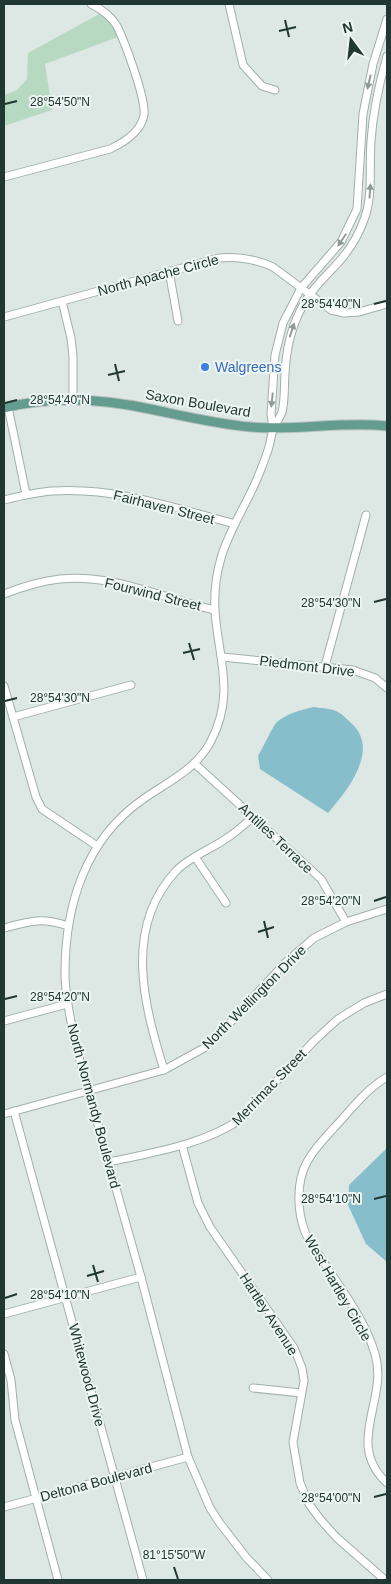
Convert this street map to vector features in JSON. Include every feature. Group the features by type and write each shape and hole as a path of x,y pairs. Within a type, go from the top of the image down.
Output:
{"main road":[{"name":"Saxon Boulevard","path":"6,408 34,402 73,400 124,404 237,426 273,428 346,424 387,426"}],"street":[{"path":"4,177 110,149 125,142 137,130 144,116 144,101 131,62 116,25 102,9 91,4"},
{"path":"229,4 243,65 262,86 275,90"},
{"name":"North Normandy Boulevard","path":"273,428 271,414 275,355 283,324 301,288 341,242 357,209 363,114 373,64 384,40 387,19"},
{"name":"North Normandy Boulevard","path":"268,1580 246,1558 219,1522 210,1508 188,1457 75,1043 65,974 68,926 77,889 86,865 97,846 116,823 141,801 173,781 194,764 211,743 220,720 225,692 215,610 216,585 221,557 234,524 264,462 273,428 282,413 286,356 291,333 300,312 319,282 349,250 358,235 364,218 370,196 371,141 374,116 387,56"},
{"name":"North Apache Circle","path":"4,317 219,258 247,258 273,267 331,310 344,313 359,312 387,304"},
{"path":"169,271 178,321"},
{"path":"62,301 71,338 73,400"},
{"path":"6,408 26,494"},
{"name":"Fairhaven Street","path":"4,500 26,494 52,491 122,494 234,524"},
{"path":"325,666 366,515"},
{"name":"Fourwind Street","path":"4,594 26,586 60,579 88,579 124,585 215,610"},
{"name":"Piedmont Drive","path":"222,657 353,670 375,678 387,688"},
{"path":"12,718 131,685"},
{"path":"4,686 36,796 42,809 97,846"},
{"name":"Antilles Terrace","path":"194,764 321,880 346,922"},
{"path":"164,1070 146,1008 142,974 148,922 154,904 163,888 177,870 225,840 254,817"},
{"path":"195,858 226,903"},
{"name":"North Wellington Drive","path":"4,1114 164,1070 204,1048 285,963 314,938 346,922 387,909"},
{"path":"4,928 32,921 51,920 68,926"},
{"name":"Merrimac Street","path":"109,1162 182,1145 214,1135 241,1119 314,1041 338,1019 364,1003 387,994"},
{"path":"4,1021 68,1004"},
{"name":"West Hartley Circle","path":"387,1077 374,1085 315,1148 306,1164 299,1188 299,1206 305,1233 362,1323 376,1354 378,1372 376,1396 367,1433 368,1447 372,1463 387,1483"},
{"name":"Whitewood Drive","path":"14,1111 143,1580"},
{"name":"Hartley Avenue","path":"182,1145 198,1203 210,1227 294,1348 302,1368 304,1381 293,1442 300,1483 306,1497 320,1519 336,1537 385,1580"},
{"path":"4,1314 140,1277"},
{"path":"4,1354 11,1380 15,1420 58,1580"},
{"path":"253,1388 301,1393"},
{"name":"Deltona Boulevard","path":"4,1507 188,1457"}],"green space":[{"path":"101,13 114,27 118,37 45,64 52,110 4,126 4,95 17,90 27,79 28,53"}],"water":[{"path":"313,707 330,709 342,715 359,733 363,745 362,757 352,782 328,813 260,769 258,756 276,723 288,715"},
{"path":"387,1148 387,1262 366,1244 348,1205 349,1185"}],"place":[{"name":"Walgreens","path":"205,367"}]}
